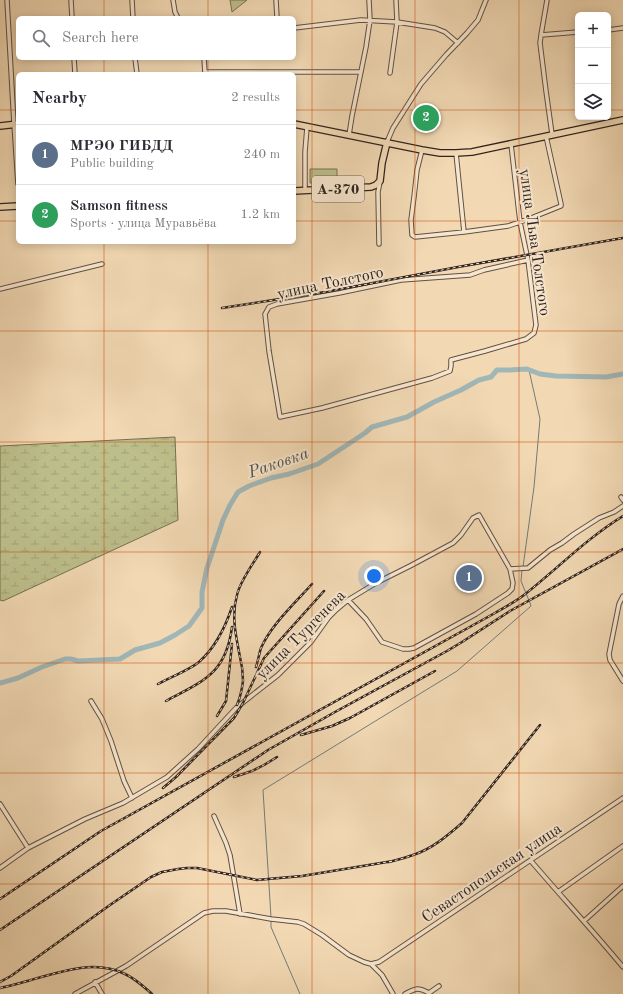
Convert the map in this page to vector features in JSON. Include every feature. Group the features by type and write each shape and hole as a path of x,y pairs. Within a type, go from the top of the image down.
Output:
{"highway":[{"path":"296,124 422,150 440,153 456,153 472,152 623,120"},
{"path":"0,126 16,124"},
{"name":"А-370","path":"296,191 371,187 376,185 380,181 382,163 387,142"},
{"path":"0,207 16,206"}],"street":[{"path":"7,0 16,124"},
{"path":"71,0 72,16"},
{"path":"132,0 133,16"},
{"path":"173,0 177,16"},
{"path":"276,0 278,16"},
{"path":"349,135 370,20 369,0"},
{"path":"390,73 397,22 396,0"},
{"path":"387,142 396,124 421,84 478,20 486,0"},
{"path":"422,150 417,170 411,220 412,235 415,237 508,226 561,205 549,135 546,91 540,42 547,0"},
{"path":"296,28 361,20 397,22 435,28 445,32 458,43"},
{"path":"611,30 623,28"},
{"path":"541,34 575,32"},
{"path":"74,60 75,72"},
{"path":"136,60 137,72"},
{"path":"204,60 205,72"},
{"path":"296,72 361,72"},
{"path":"305,190 305,152 307,127"},
{"name":"улица Льва Толстого","path":"280,418 432,378 450,371 451,360 526,339 534,333 536,325 528,260 520,222 510,143"},
{"path":"456,153 464,232"},
{"path":"379,244 378,192 380,181"},
{"name":"улица Толстого","path":"280,418 269,351 266,314 269,307 277,304 390,282 470,275 484,270 528,260"},
{"path":"0,289 102,264"},
{"path":"348,600 366,619 382,642 403,649 414,648 476,614 508,593 512,589 513,583 510,569 528,568 550,550 574,534 599,518 614,512 623,506"},
{"name":"улица Тургенева","path":"0,868 28,848 123,803 167,777 198,749 236,708 278,675 311,642 329,617 348,600 376,583 447,547 461,535 473,518 479,515 510,569"},
{"path":"623,596 619,604 609,654 610,660 623,681"},
{"path":"91,702 102,720 111,741 124,781 132,798"},
{"name":"Севастопольская улица","path":"371,964 380,962 623,798"},
{"path":"0,804 28,848"},
{"path":"214,816 230,855 240,914"},
{"path":"558,892 623,846"},
{"path":"530,860 623,967"},
{"path":"584,921 623,886"},
{"path":"75,994 94,982 126,966 206,912 226,911 304,924 349,955 371,964 382,975 393,994"},
{"path":"94,982 102,994"},
{"path":"405,994 415,989 421,989 429,992 439,986"}],"green space":[{"path":"230,0 247,0 232,12"},
{"path":"310,169 337,169 337,183 310,183"},
{"path":"175,437 178,520 3,601 0,600 0,446"}],"waterway":[{"name":"Раковка","path":"0,683 18,678 42,667 65,659 78,661 120,659 135,650 160,643 189,626 202,608 202,592 207,568 223,520 238,492 249,486 318,464 372,427 407,417 479,380 491,377 497,370 527,369 540,374 556,376 606,377 623,374"},
{"path":"523,567 534,487 540,419 529,370"},
{"path":"271,917 263,790 457,671 531,606 521,581 522,570"},
{"path":"271,921 271,927 300,994"}],"railway":[{"path":"222,308 325,292 623,238"},
{"path":"0,899 101,831 514,602 597,534 623,516"},
{"path":"0,930 268,750 447,651 510,611 623,549"},
{"path":"237,705 243,678 234,618 235,603 241,584 260,552"},
{"path":"256,667 265,639 284,614 312,584"},
{"path":"163,788 176,777 234,718 243,703 264,658 324,591"},
{"path":"158,684 190,668 205,656 219,637 232,607"},
{"path":"166,701 191,688 211,674 224,656 229,643 232,627"},
{"path":"217,716 226,701 232,644"},
{"path":"301,735 332,726 350,718 435,671"},
{"path":"389,862 410,856 433,846 462,823 540,725"},
{"path":"234,777 252,771 277,757"},
{"path":"0,982 11,976 151,877 162,872 197,868 257,880 302,876 393,861"},
{"path":"0,988 65,971 95,967 115,970 125,974 152,994"}],"place":[{"name":"Samson fitness","path":"426,118"},
{"name":"МРЭО ГИБДД","path":"469,578"}]}
